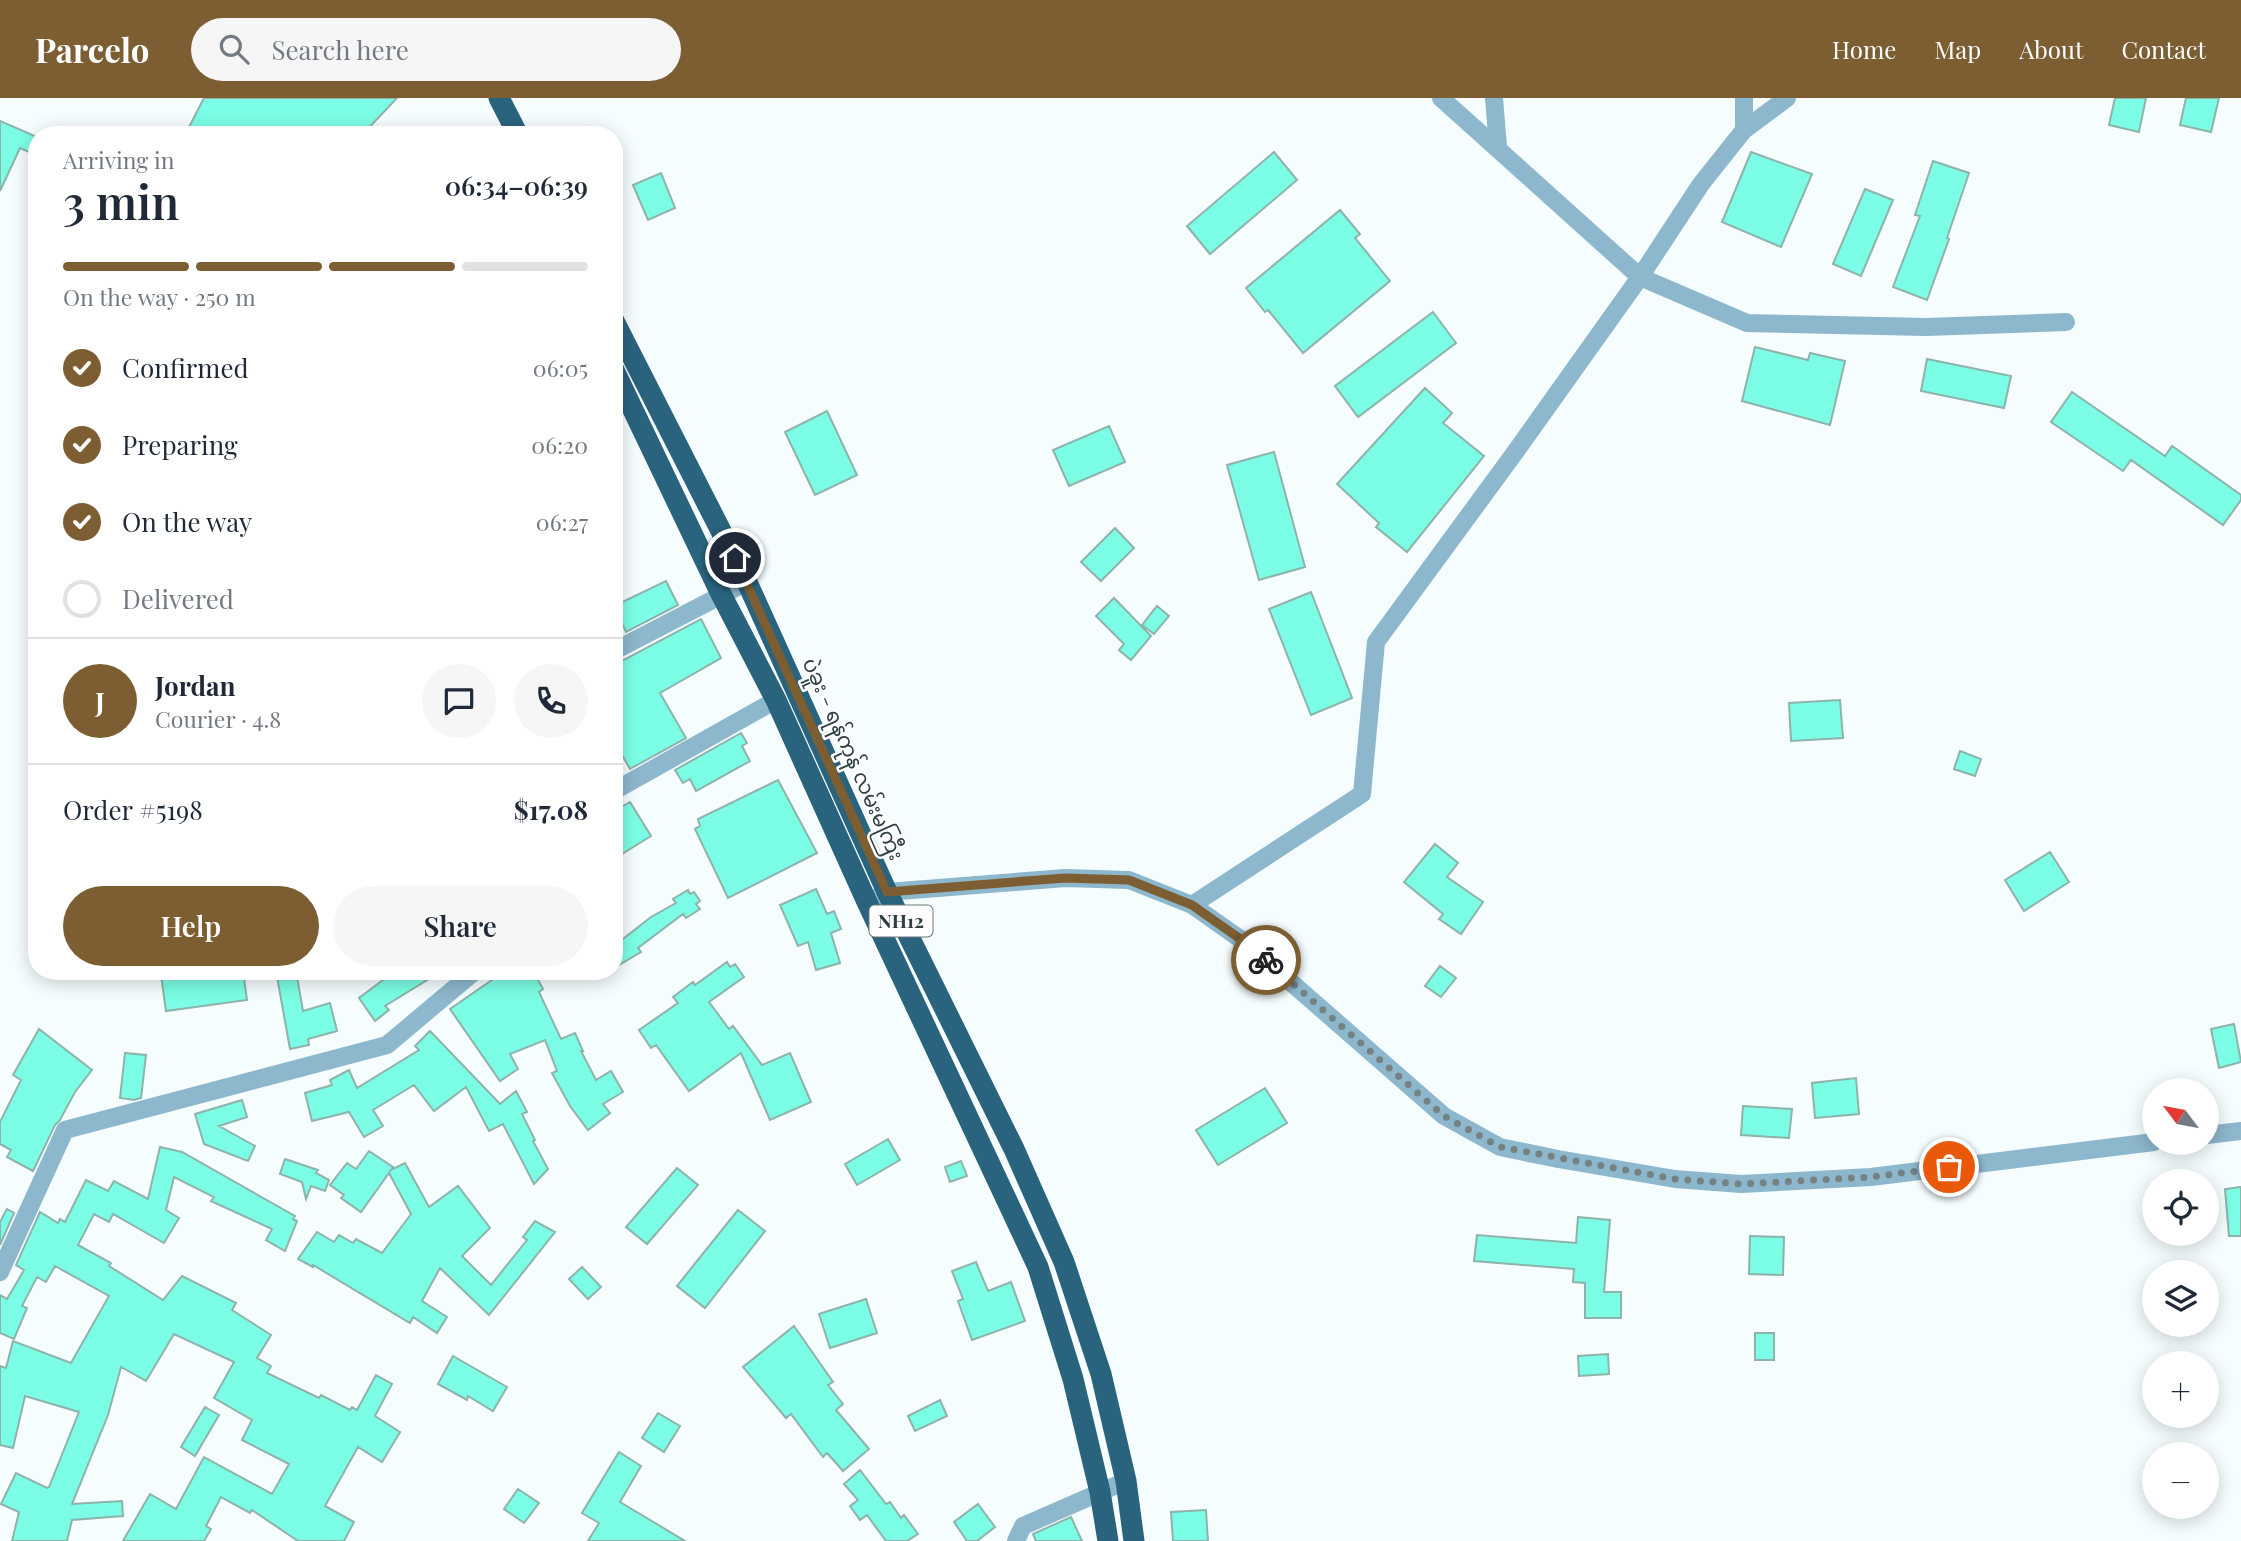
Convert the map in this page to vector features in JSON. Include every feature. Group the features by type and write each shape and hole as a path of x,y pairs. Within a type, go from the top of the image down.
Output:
{"highway":[{"path":"498,98 508,126"},
{"path":"498,98 513,126"},
{"name":"ပဲခူး - ရန်ကုန် လမ်းမကြီး","path":"623,339 747,582 887,892 1014,1149 1064,1262 1101,1374 1126,1481 1134,1541"},
{"name":"NH12","path":"623,389 721,594 776,700 867,902 1038,1267 1073,1379 1100,1492 1108,1541"}],"street":[{"path":"1441,98 1640,277 1747,323 1926,327 2066,322"},
{"path":"1494,98 1497,147"},
{"path":"1744,98 1744,130"},
{"path":"1192,905 1362,794 1377,642 1640,277 1701,184 1744,130 1787,98"},
{"path":"623,646 747,582"},
{"path":"623,786 776,700"},
{"path":"867,902 887,892 1065,878 1129,880 1192,905 1246,943 1444,1116 1500,1147 1675,1179 1741,1184 1871,1177 2142,1143"},
{"path":"0,1272 65,1130 387,1045 464,980"},
{"path":"2219,1134 2241,1131"},
{"path":"1016,1541 1023,1525 1126,1481"}],"building":[{"path":"204,98 397,98 371,126 190,126"},
{"path":"2115,98 2146,98 2139,132 2109,125"},
{"path":"2186,98 2219,98 2211,132 2180,125"},
{"path":"0,121 28,133 28,152 20,148 0,191"},
{"path":"1274,152 1297,180 1210,254 1187,226"},
{"path":"1751,152 1812,174 1781,247 1722,222"},
{"path":"1933,161 1969,173 1927,300 1893,287 1920,216 1915,215"},
{"path":"661,173 675,208 648,220 633,185"},
{"path":"1865,189 1893,200 1861,276 1833,264"},
{"path":"1340,210 1360,234 1355,238 1390,281 1303,353 1246,288"},
{"path":"1433,312 1456,343 1358,417 1335,386"},
{"path":"1755,347 1808,360 1810,353 1845,361 1830,425 1742,401"},
{"path":"1927,359 2011,376 2004,408 1921,391"},
{"path":"1425,388 1452,413 1443,423 1484,456 1407,552 1376,527 1379,523 1337,484"},
{"path":"2072,392 2165,456 2172,446 2241,495 2241,500 2223,525 2131,460 2123,471 2051,422"},
{"path":"827,411 857,475 815,495 785,432"},
{"path":"1109,426 1125,462 1069,486 1053,450"},
{"path":"1274,452 1305,567 1259,580 1227,465"},
{"path":"1115,528 1134,548 1101,581 1081,562"},
{"path":"666,581 678,605 626,632 623,626 623,602"},
{"path":"1311,592 1352,698 1311,715 1269,609"},
{"path":"1114,598 1151,636 1131,660 1119,650 1124,644 1096,616"},
{"path":"1157,606 1169,616 1154,634 1142,625"},
{"path":"701,619 721,658 660,693 686,738 630,769 623,757 623,660"},
{"path":"1840,700 1843,738 1791,741 1789,703"},
{"path":"741,733 747,743 742,746 750,761 696,791 690,779 683,783 675,770"},
{"path":"1960,751 1981,759 1975,776 1954,769"},
{"path":"778,780 817,853 728,898 695,829 700,826 698,819"},
{"path":"630,802 651,836 623,853 623,806"},
{"path":"1435,844 1458,863 1447,877 1483,902 1461,934 1439,919 1443,914 1404,882"},
{"path":"2050,852 2069,882 2024,911 2005,880"},
{"path":"816,889 827,914 834,911 841,929 831,933 840,963 816,970 808,942 798,946 780,905"},
{"path":"688,890 690,894 694,892 700,901 696,904 700,909 686,918 683,914 638,948 641,952 623,963 623,939 651,917 676,903 673,899"},
{"path":"727,962 730,967 735,964 744,977 709,1002 729,1029 733,1026 762,1065 790,1053 811,1102 770,1120 741,1053 689,1091 656,1045 651,1048 639,1030 678,1003 673,997"},
{"path":"1440,966 1456,978 1441,997 1425,986"},
{"path":"162,980 244,980 247,1000 166,1011"},
{"path":"278,980 298,980 303,1011 330,1003 337,1031 308,1039 309,1045 290,1049"},
{"path":"383,980 427,980 385,1006 389,1010 375,1021 359,998"},
{"path":"492,980 538,980 543,989 539,992 561,1039 575,1033 596,1080 611,1071 623,1092 603,1104 610,1113 588,1130 570,1106 552,1073 557,1071 545,1040 510,1054 518,1069 500,1081 450,1009"},
{"path":"2234,1024 2241,1062 2219,1068 2211,1029"},
{"path":"39,1029 92,1070 55,1125 33,1171 7,1157 11,1150 0,1144 0,1122 21,1080 13,1075"},
{"path":"430,1031 500,1104 516,1091 527,1112 522,1114 535,1140 533,1141 548,1169 534,1184 503,1124 489,1131 466,1087 434,1111 414,1085 373,1110 383,1126 364,1137 349,1112 312,1121 305,1093 332,1085 330,1080 349,1070 357,1088 419,1050 415,1046"},
{"path":"125,1053 146,1055 141,1098 134,1100 120,1098"},
{"path":"1856,1078 1859,1114 1815,1118 1812,1083"},
{"path":"1265,1088 1287,1123 1218,1165 1196,1130"},
{"path":"242,1100 247,1117 219,1126 255,1146 248,1161 204,1144 195,1114"},
{"path":"1743,1106 1792,1109 1789,1138 1741,1135"},
{"path":"888,1139 900,1160 857,1185 845,1164"},
{"path":"160,1147 182,1152 295,1216 293,1219 297,1221 285,1251 266,1240 272,1229 211,1201 214,1197 174,1177 166,1210 179,1218 164,1243 113,1214 109,1222 94,1214 78,1245 111,1263 109,1266 163,1300 182,1276 236,1303 232,1310 271,1335 257,1358 271,1366 267,1373 319,1398 321,1395 350,1410 352,1407 357,1410 376,1375 392,1384 375,1416 400,1432 382,1462 358,1447 325,1506 354,1522 344,1541 298,1541 252,1510 250,1513 221,1497 206,1526 211,1529 204,1541 123,1541 150,1494 176,1509 204,1457 272,1494 289,1464 242,1440 252,1420 214,1398 234,1362 174,1334 146,1381 121,1367 108,1415 72,1504 122,1501 123,1516 72,1520 67,1541 12,1541 19,1512 1,1504 16,1473 49,1487 79,1412 25,1396 13,1448 0,1445 0,1366 6,1368 13,1341 71,1363 109,1296 55,1266 46,1282 37,1277 22,1306 27,1308 14,1339 0,1333 0,1295 7,1299 24,1270 16,1265 40,1212 58,1223 60,1219 65,1222 86,1180 108,1191 114,1181 148,1199"},
{"path":"369,1151 393,1167 391,1170 405,1163 429,1207 458,1186 490,1228 462,1256 491,1285 527,1240 523,1237 535,1221 555,1232 489,1315 440,1268 422,1301 447,1317 437,1333 413,1317 410,1323 313,1265 298,1259 317,1232 334,1242 339,1235 353,1243 356,1239 382,1253 411,1214 389,1173 361,1212 341,1198 344,1195 330,1185 347,1163 356,1169"},
{"path":"285,1159 318,1170 316,1173 329,1180 325,1191 311,1186 306,1199 302,1182 280,1174"},
{"path":"961,1161 967,1176 950,1182 945,1167"},
{"path":"677,1168 698,1185 647,1244 626,1227"},
{"path":"2241,1187 2241,1236 2229,1236 2225,1189"},
{"path":"7,1209 14,1213 0,1245 0,1222"},
{"path":"738,1210 765,1231 705,1308 677,1286"},
{"path":"1578,1217 1610,1220 1604,1292 1621,1292 1621,1318 1585,1318 1585,1283 1573,1282 1574,1269 1474,1261 1477,1235 1576,1243"},
{"path":"1750,1236 1784,1237 1783,1275 1749,1274"},
{"path":"976,1262 988,1291 1011,1282 1025,1321 972,1340 958,1301 963,1299 952,1271"},
{"path":"582,1267 601,1287 588,1299 569,1279"},
{"path":"866,1299 877,1333 830,1348 819,1314"},
{"path":"794,1326 833,1382 828,1385 843,1404 836,1410 869,1449 843,1471 827,1453 823,1457 791,1414 786,1418 743,1367"},
{"path":"1755,1333 1774,1333 1774,1360 1755,1360"},
{"path":"1608,1354 1609,1374 1579,1376 1578,1356"},
{"path":"453,1356 507,1387 493,1411 468,1396 467,1400 438,1384"},
{"path":"940,1400 947,1416 915,1431 908,1416"},
{"path":"205,1407 219,1415 195,1456 181,1447"},
{"path":"658,1413 680,1426 664,1452 642,1438"},
{"path":"619,1452 641,1466 620,1502 685,1541 588,1541 599,1523 582,1513"},
{"path":"860,1470 886,1504 890,1502 901,1518 904,1515 918,1534 907,1541 886,1541 867,1515 860,1520 850,1506 858,1500 844,1484"},
{"path":"518,1489 539,1503 524,1523 504,1509"},
{"path":"978,1504 995,1527 977,1541 967,1541 954,1522"},
{"path":"1206,1510 1208,1541 1173,1541 1171,1512"},
{"path":"1071,1517 1082,1541 1036,1541 1033,1534"}],"way so far":[{"path":"1266,960 1444,1116 1500,1147 1675,1179 1741,1184 1871,1177 1949,1167"}],"route":[{"path":"735,558 887,892 1065,878 1129,880 1192,905 1266,960"}]}
